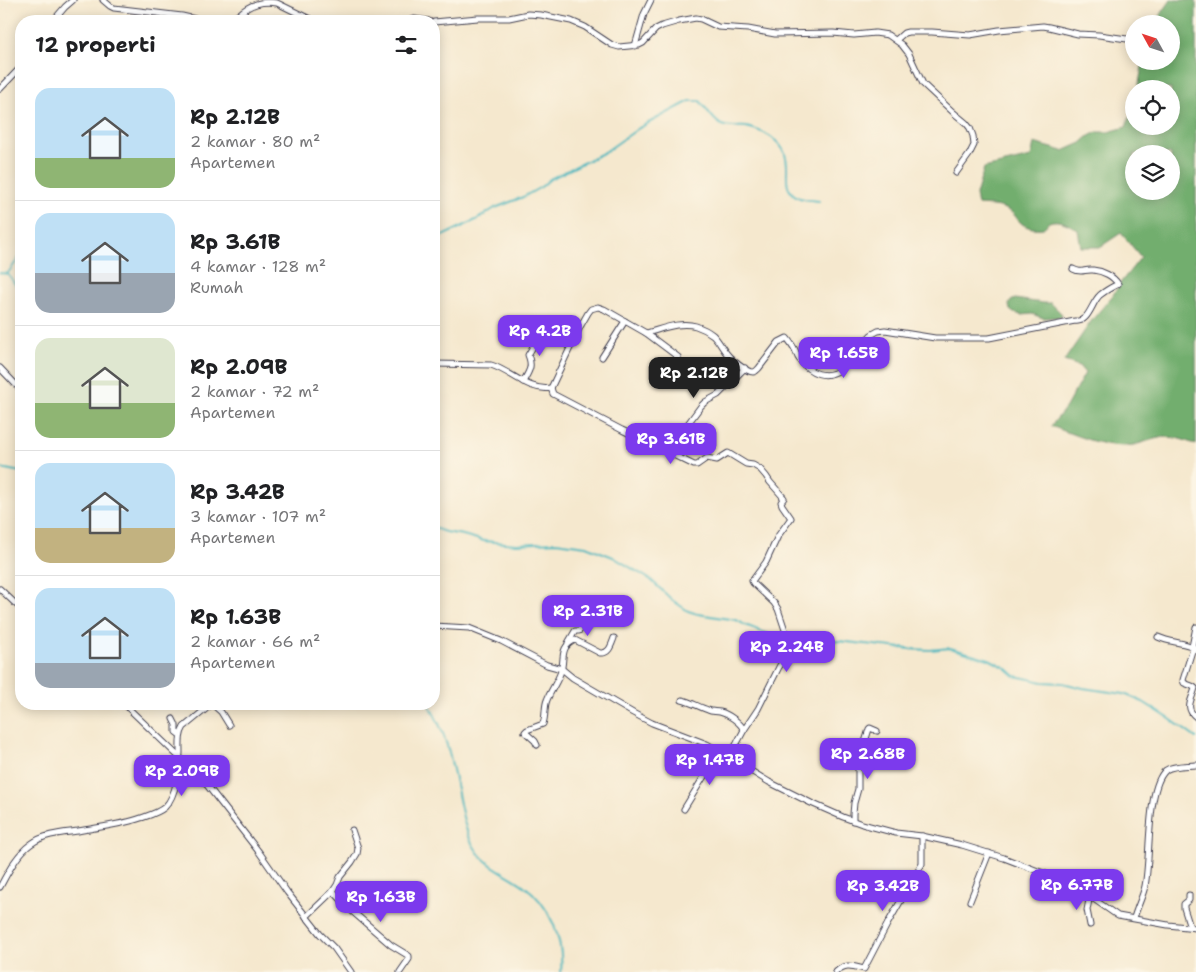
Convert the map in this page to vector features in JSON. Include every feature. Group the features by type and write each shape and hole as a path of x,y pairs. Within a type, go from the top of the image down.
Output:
{"street":[{"path":"57,15 73,0"},
{"path":"103,0 114,8 174,15"},
{"path":"635,46 644,14 651,0"},
{"path":"238,15 245,9 261,2 270,2 301,15"},
{"path":"440,21 478,18 509,18 528,14 541,15 577,23 612,45 619,47 635,46 643,43 662,26 696,18 718,27 748,29 775,34 833,33 854,35 875,33 888,35 902,45 909,54 923,84 970,128 974,145 956,173"},
{"path":"896,40 908,32 970,35 1042,26 1078,34 1125,39"},
{"path":"0,89 15,73"},
{"path":"646,333 682,324 697,326 713,336 726,353 752,372 756,371 778,342 787,338 797,357 805,367 818,373 829,375 841,369 871,334 878,331 885,330 935,338 989,338 1075,321 1080,322 1086,317 1098,296 1118,284 1110,275 1094,270 1078,272 1073,269"},
{"path":"440,364 491,365 543,390 550,388 588,312 598,307 646,333 678,357"},
{"path":"602,357 625,321"},
{"path":"523,382 531,363 528,355 546,325"},
{"path":"0,368 15,384"},
{"path":"667,452 701,406 718,395 745,368"},
{"path":"550,388 554,394 697,466 706,458 717,460 728,453 746,464 760,469 783,495 784,498 781,504 791,518 778,536 766,562 752,583 778,609 792,654 781,664 758,709 729,758"},
{"path":"0,589 15,603"},
{"path":"537,745 525,732 543,724 546,701 562,669 564,650 574,631 580,630 584,611"},
{"path":"440,626 469,628 481,632 547,664 562,669 573,678 652,723 707,744 769,782 804,800 853,821 896,833 922,836 962,845 1047,874 1072,884 1118,916 1193,927 1184,904 1188,900 1189,895"},
{"path":"1196,627 1194,648 1183,680 1184,683 1195,686 1189,708 1196,717"},
{"path":"564,650 575,640 603,654 609,650 614,638"},
{"path":"1158,638 1186,644 1194,648"},
{"path":"682,700 713,712 721,712 728,715 742,726 744,730"},
{"path":"131,710 203,780 260,852 287,892 320,934 334,948 351,972"},
{"path":"0,887 23,850 41,838 60,833 129,822 159,811 166,806 175,789 180,758 180,735 184,727 205,710"},
{"path":"219,710 229,725"},
{"path":"173,719 176,725 176,732 180,735"},
{"path":"853,821 854,803 858,789 858,765 869,728 878,731"},
{"path":"684,808 719,752"},
{"path":"1134,918 1145,886 1151,818 1157,785 1166,770 1196,765"},
{"path":"306,916 333,891 340,877 352,862 358,850 352,830"},
{"path":"836,972 841,967 846,966 852,966 863,971 922,864 922,836"},
{"path":"970,901 988,853"},
{"path":"333,891 357,916 393,947 409,956 400,972"},
{"path":"1090,896 1087,910 1090,925"}],"green space":[{"path":"1171,0 1196,0 1196,445 1168,437 1129,446 1115,446 1087,439 1051,426 1066,407 1085,373 1079,366 1064,361 1092,320 1141,257 1121,233 1100,247 1081,247 1078,230 1068,224 1053,221 1043,228 1028,227 1022,224 1013,213 1005,209 978,205 976,195 984,168 1031,157 1034,143 1063,151 1081,143 1097,132 1108,132 1125,127 1125,135 1180,135 1180,80 1140,80 1141,70 1180,70 1180,15 1160,15"},
{"path":"1015,299 1051,303 1062,314 1061,317 1043,318 1032,314 1022,315 1014,313 1010,310 1009,305"}],"waterway":[{"path":"440,237 476,220 495,208 523,197 541,187 550,179 605,152 639,128 690,101 700,101 714,119 723,126 750,128 774,139 784,151 787,164 787,181 790,190 800,198 819,201"},
{"path":"8,273 15,263"},
{"path":"0,273 8,274 15,284"},
{"path":"0,468 15,471"},
{"path":"440,530 484,541 516,544 556,542 586,546 613,557 651,580 672,600 688,611 736,620 773,636 816,642 838,641 910,649 950,648 989,659 1006,668 1015,676 1124,694 1143,702 1196,738"},
{"path":"432,710 448,747 470,840 483,858 533,893 548,912 560,948 561,972"}]}
